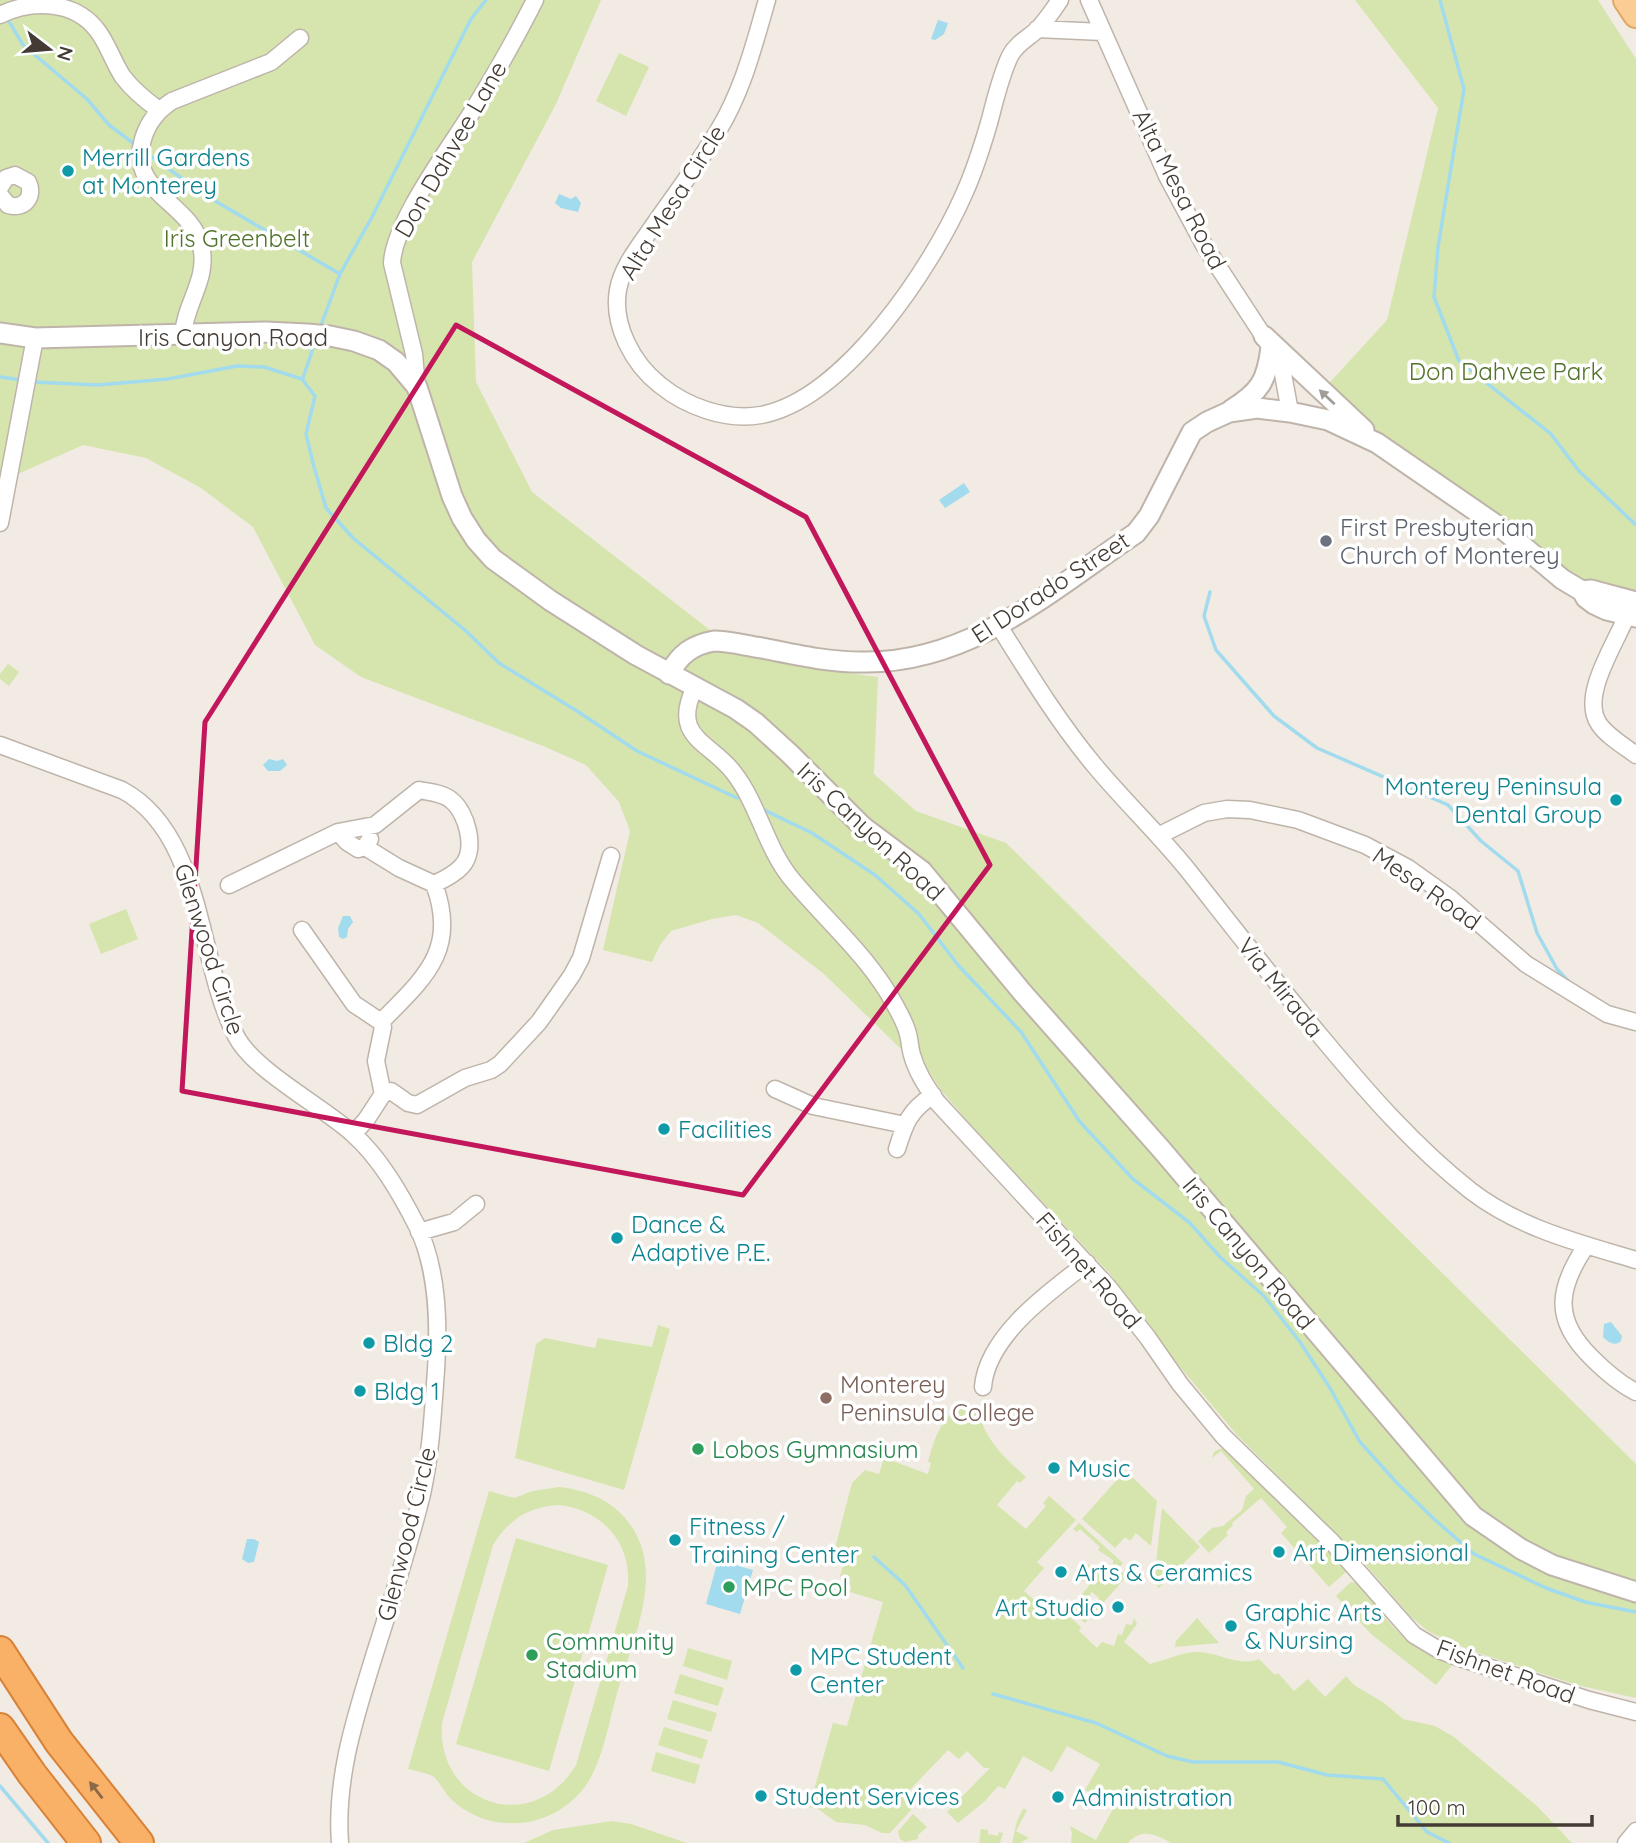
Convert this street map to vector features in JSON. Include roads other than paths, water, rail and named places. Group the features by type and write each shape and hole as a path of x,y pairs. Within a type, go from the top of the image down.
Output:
{"highway":[{"path":"0,1651 59,1742 139,1843"},
{"path":"0,1728 86,1843"}],"main road":[{"path":"1626,0 1636,15"}],"street":[{"name":"Don Dahvee Lane","path":"417,387 414,354 392,263 393,249 402,223 476,105 536,0"},
{"name":"Alta Mesa Circle","path":"767,0 733,105 717,133 626,266 618,292 620,326 645,371 657,383 696,407 730,415 762,414 808,395 849,360 902,301 940,244 964,194 1012,53 1037,29 1060,0"},
{"name":"Alta Mesa Road","path":"1089,0 1167,176 1191,222 1281,363 1290,412"},
{"path":"0,15 18,5 38,2 59,5 76,12 97,29 118,70 132,88 159,110"},
{"path":"1037,29 1103,32"},
{"path":"183,335 185,318 200,284 202,254 192,226 153,188 144,171 141,155 143,140 159,110 172,100 271,62 300,38"},
{"path":"0,195 3,202 13,207 23,205 30,196 30,186 24,178 15,175 3,176"},
{"name":"Iris Canyon Road","path":"0,332 35,338 266,332 330,336 379,350 396,362 417,387 452,496 462,518 493,559 551,601 669,674 756,723 842,808 922,871 1022,992 1161,1149 1473,1516 1521,1549 1552,1565 1636,1591"},
{"path":"0,523 35,338"},
{"path":"1228,412 1257,392 1266,377 1268,341"},
{"path":"1268,341 1377,443"},
{"name":"El Dorado Street","path":"669,674 684,653 698,644 714,641 822,659 867,662 911,659 937,653 999,626 1136,533 1160,496 1180,451 1192,432 1228,412 1257,408 1328,420 1377,443 1505,531 1562,579 1582,591 1591,590 1634,610 1600,676 1592,703 1600,726 1636,755"},
{"name":"Via Mirada","path":"999,626 1069,733 1096,768 1160,835 1344,1065 1410,1138 1472,1191 1530,1226 1636,1260"},
{"name":"Fishnet Road","path":"695,687 687,703 686,712 691,731 700,743 734,773 788,875 851,944 882,983 908,1031 912,1054 922,1079 933,1095 974,1143 1087,1263 1129,1313 1180,1384 1223,1436 1332,1542 1414,1634 1439,1650 1461,1658 1589,1700 1636,1712"},
{"name":"Glenwood Circle","path":"0,745 122,790 154,814 167,831 181,859 222,999 238,1041 265,1069 353,1134 388,1174 419,1232 435,1282 437,1348 428,1458 422,1493 354,1721 340,1800 340,1843"},
{"path":"365,847 375,825 419,790 449,797 461,810 470,850 464,865 434,884"},
{"name":"Mesa Road","path":"1160,835 1204,813 1227,809 1250,810 1298,820 1365,845 1408,868 1450,898 1526,964 1607,1014 1636,1022"},
{"path":"229,885 338,832 375,825"},
{"path":"338,832 346,842 358,849 365,847 434,884 444,921 438,952 420,980 381,1022"},
{"path":"353,1134 383,1094 391,1091 417,1105 500,1064 539,1023 581,958 611,856"},
{"path":"302,930 354,1004 381,1022 384,1030 377,1051 376,1069 383,1094"},
{"path":"775,1089 813,1106 905,1125"},
{"path":"897,1149 905,1125 917,1106 933,1095"},
{"path":"419,1232 454,1222 476,1204"},
{"path":"1586,1246 1573,1265 1567,1281 1563,1296 1564,1317 1573,1337 1585,1351 1605,1371 1636,1392"},
{"path":"983,1387 989,1361 1010,1332 1060,1283 1087,1263"},
{"path":"1626,1843 1636,1832"}],"water":[{"path":"938,20 948,23 944,34 935,40 931,39"},
{"path":"559,194 571,199 576,196 581,203 578,212 561,208 555,203"},
{"path":"964,483 970,492 945,508 939,500"},
{"path":"269,759 283,759 287,765 280,771 268,771 263,765"},
{"path":"343,916 350,916 353,922 347,937 343,939 339,937 338,928"},
{"path":"1611,1322 1622,1336 1621,1341 1616,1344 1603,1337 1604,1324"},
{"path":"247,1539 259,1542 254,1562 248,1563 242,1559"},
{"name":"MPC Pool","path":"718,1560 753,1570 740,1614 706,1604"}],"waterway":[{"path":"320,328 340,274 372,217 471,19 486,0"},
{"path":"1440,0 1464,89 1438,247 1434,297 1459,361 1551,434 1579,471 1636,525"},
{"path":"7,18 23,45 87,99 109,125 137,146"},
{"path":"146,153 210,198 340,274"},
{"path":"303,378 315,342"},
{"path":"33,382 97,385 168,379 237,366 264,367 302,379 315,396 306,434 326,508 353,538 466,631 499,663 637,751 737,798"},
{"path":"0,377 22,380"},
{"path":"1210,592 1204,616 1216,650 1274,716 1317,748 1448,805 1481,841 1518,871 1537,933 1557,969 1569,982"},
{"path":"760,808 812,833 875,875 919,914 958,965 1021,1032 1080,1122 1133,1179 1190,1223 1220,1257 1264,1296 1300,1342 1360,1442 1434,1519 1474,1554 1546,1588 1585,1602 1636,1612"},
{"path":"874,1557 905,1585 963,1668"},
{"path":"993,1694 1096,1723 1167,1756 1193,1762 1278,1762 1327,1775 1383,1779 1427,1832 1449,1843"},
{"path":"0,1786 48,1843"}],"place":[{"name":"Merrill Gardens at Monterey","path":"68,171"},
{"name":"First Presbyterian Church of Monterey","path":"1326,541"},
{"name":"Monterey Peninsula Dental Group","path":"1616,800"},
{"name":"Facilities","path":"664,1129"},
{"name":"Dance & Adaptive P.E.","path":"617,1238"},
{"name":"Bldg 2","path":"369,1343"},
{"name":"Bldg 1","path":"360,1391"},
{"name":"Monterey Peninsula College","path":"826,1398"},
{"name":"Lobos Gymnasium","path":"698,1449"},
{"name":"Music","path":"1054,1468"},
{"name":"Fitness / Training Center","path":"675,1540"},
{"name":"Art Dimensional","path":"1279,1552"},
{"name":"Arts & Ceramics","path":"1061,1572"},
{"name":"MPC Pool","path":"729,1587"},
{"name":"Art Studio","path":"1118,1607"},
{"name":"Graphic Arts & Nursing","path":"1231,1626"},
{"name":"Community Stadium","path":"532,1655"},
{"name":"MPC Student Center","path":"796,1670"},
{"name":"Student Services","path":"761,1796"},
{"name":"Administration","path":"1058,1797"}],"park label":[{"name":"Iris Greenbelt","path":"237,238"},
{"name":"Don Dahvee Park","path":"1506,371"}]}
